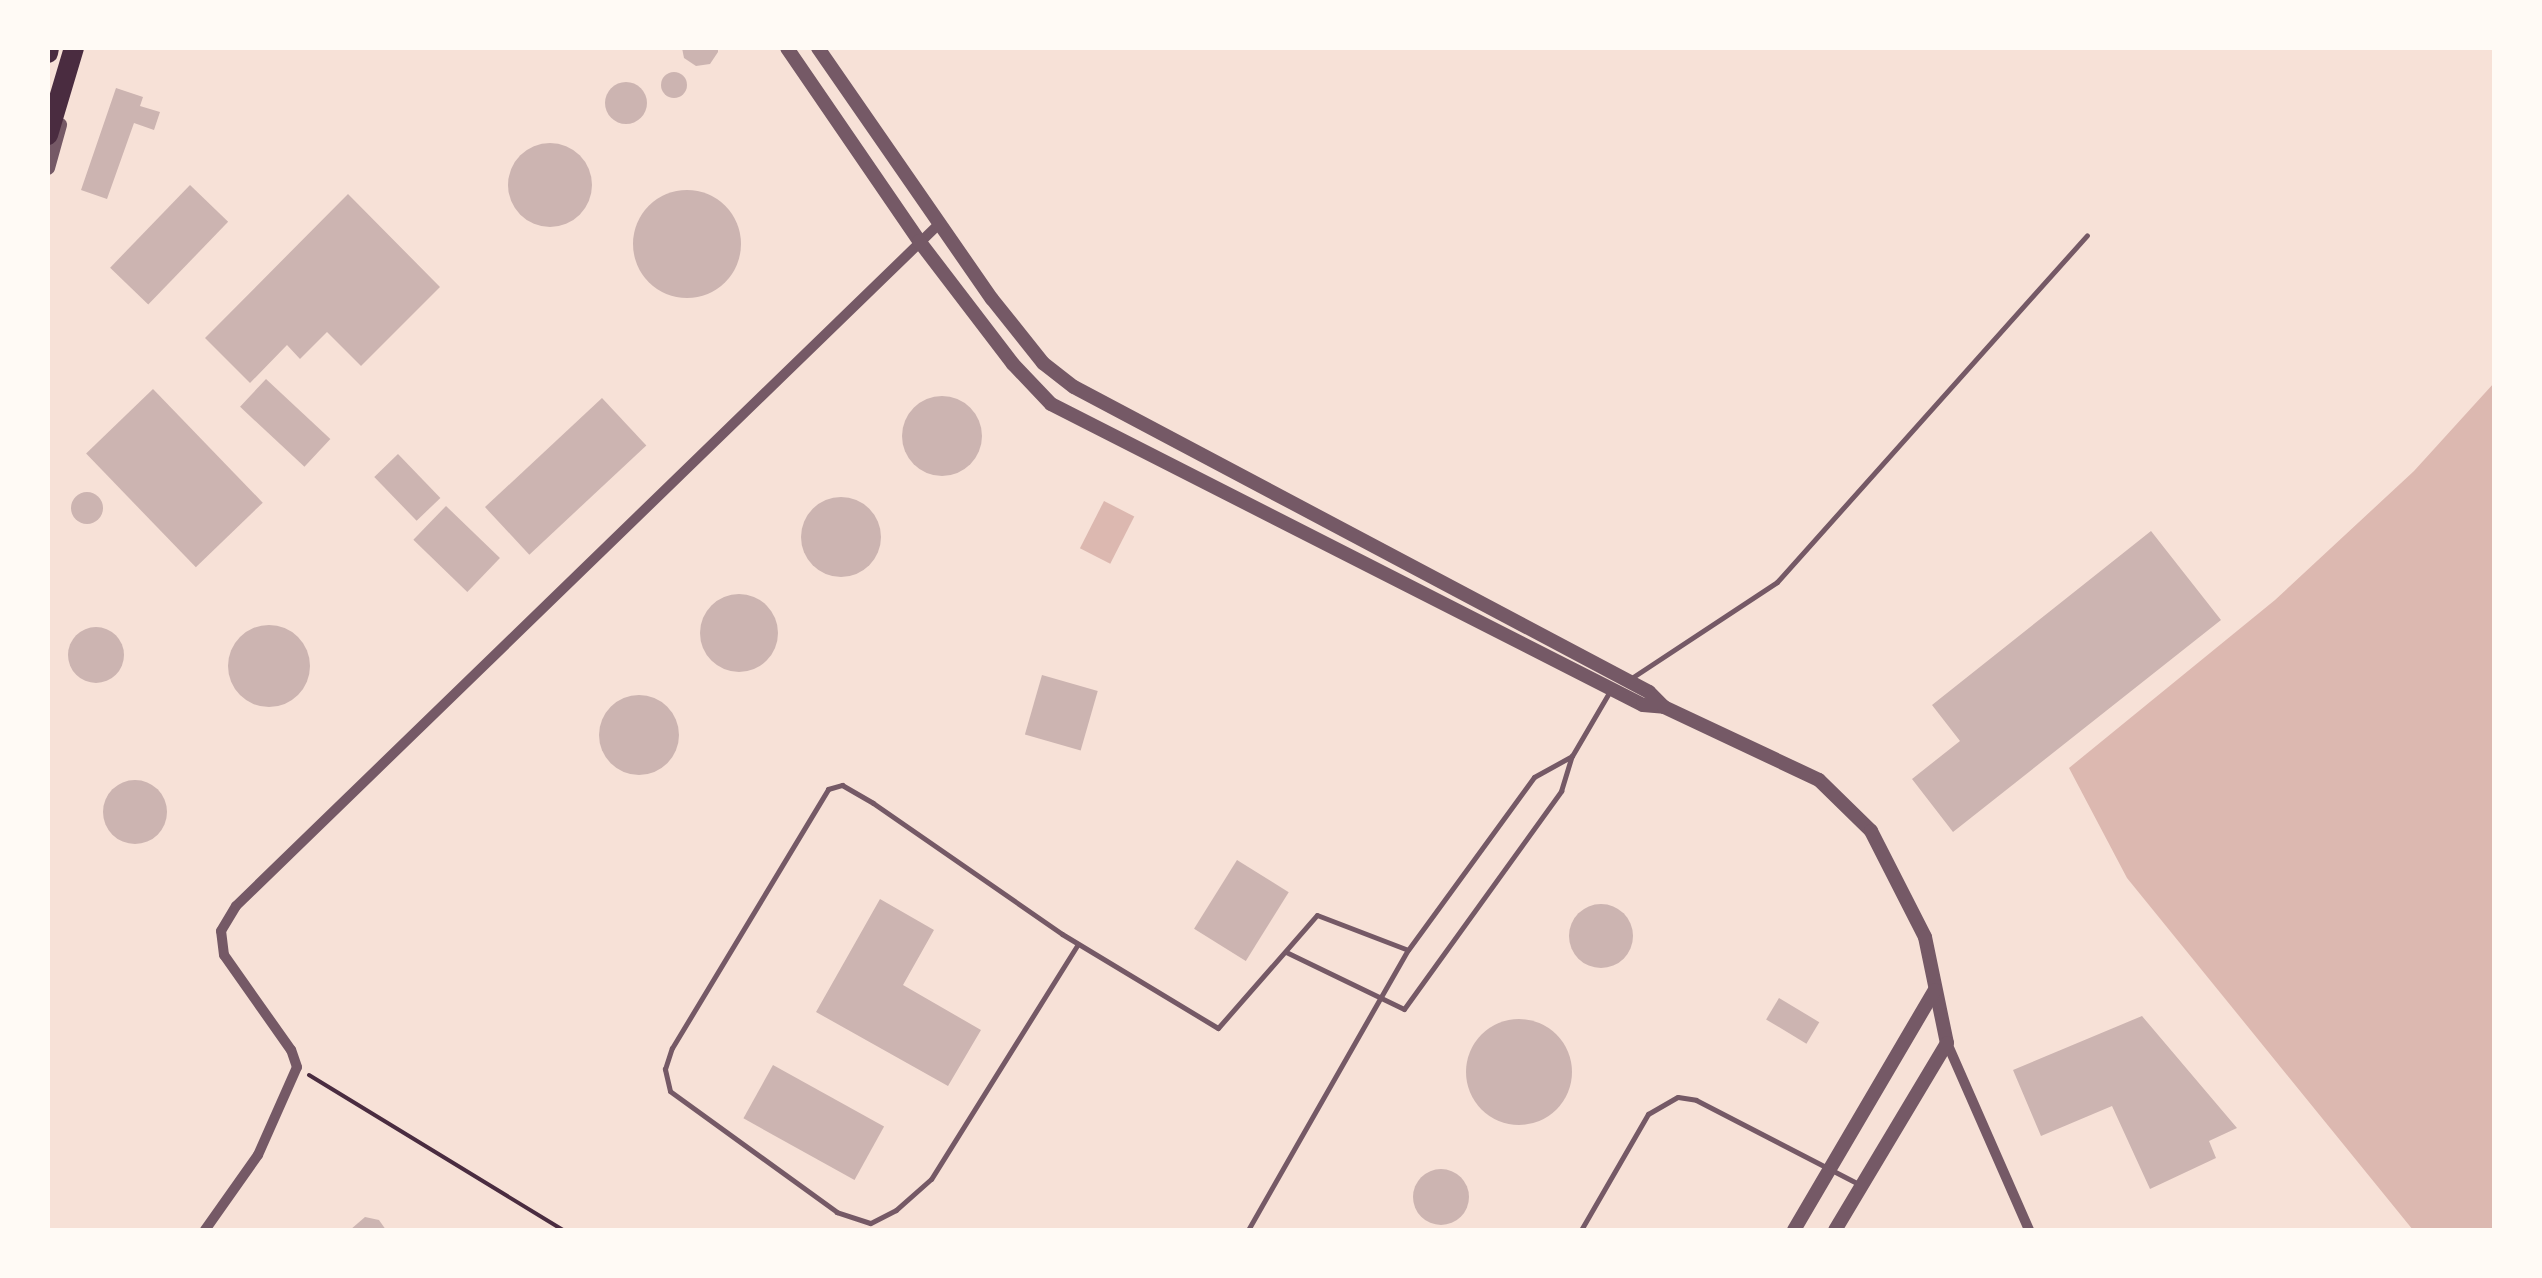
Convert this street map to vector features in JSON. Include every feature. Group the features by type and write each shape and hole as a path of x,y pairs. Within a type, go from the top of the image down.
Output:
{"highway":[{"path":"48,134 80,48"}],"street":[{"path":"48,168 80,48"},
{"path":"787,48 919,242 1013,364 1051,404 1620,685"},
{"path":"806,76 823,54 1043,363 1074,387 1620,685 1645,706 1664,707 1819,780 1872,831 1924,936 1947,1043 2030,1230"},
{"path":"205,1230 258,1156 297,1067 291,1050 224,955 221,931 236,906 940,223"},
{"path":"1173,466 1182,445"},
{"path":"1794,1230 1935,990"},
{"path":"1835,1230 1947,1043"}],"lane":[{"path":"1286,952 1404,1009 1561,791 1572,756 1620,685 1776,582 2087,235"},
{"path":"1248,1230 1408,950 1534,778 1572,756"},
{"path":"1078,944 930,1179 896,1210 870,1223 837,1212 670,1091 665,1069 672,1048 828,789 842,785 1078,944 1218,1028 1317,916 1408,950"},
{"path":"1581,1230 1648,1114 1678,1097 1696,1100 1862,1186"}],"path":[{"path":"297,1067 563,1230"}],"shaded area":[{"path":"2494,383 2494,1230 2413,1230 2127,878 2069,768 2275,600 2414,471"},
{"path":"1104,501 1134,516 1110,564 1080,548"}],"building":[{"path":"682,48 718,48 718,52 710,64 696,66 684,58"},
{"path":"674,72 683,76 687,85 683,94 674,98 665,94 661,85 665,76"},
{"path":"626,82 641,88 647,103 641,118 626,124 611,118 605,103 611,88"},
{"path":"116,88 143,97 140,106 160,112 154,130 134,123 107,199 81,190"},
{"path":"550,143 566,146 580,155 589,169 589,201 580,215 566,224 550,227 534,224 520,215 511,201 508,185 511,169 520,155 534,146"},
{"path":"190,185 228,222 148,305 110,268"},
{"path":"687,190 708,194 725,206 737,223 741,244 737,265 725,282 708,294 687,298 666,294 649,282 637,265 633,244 637,223 649,206 666,194"},
{"path":"348,194 440,287 361,366 327,332 300,359 287,345 250,383 205,338"},
{"path":"266,379 330,439 304,467 240,407"},
{"path":"153,389 263,503 196,567 86,454"},
{"path":"934,396 950,396 971,407 982,436 971,465 950,476 934,476 920,470 908,458 902,444 902,428 908,414 920,402"},
{"path":"602,398 646,446 529,555 485,507"},
{"path":"398,454 440,498 417,521 374,477"},
{"path":"87,492 98,497 103,508 98,519 87,524 76,519 71,508 76,497"},
{"path":"841,497 856,500 869,509 878,522 878,552 869,565 856,574 841,577 826,574 813,565 804,552 801,537 804,522 813,509 826,500"},
{"path":"446,506 500,558 467,592 413,540"},
{"path":"2151,531 2221,620 1953,832 1912,779 1960,741 1932,705"},
{"path":"739,594 754,597 766,606 775,618 775,648 766,660 754,669 739,672 724,669 712,660 703,648 700,633 703,618 712,606 724,597"},
{"path":"269,625 285,628 298,637 307,650 307,682 298,695 285,704 269,707 253,704 240,695 231,682 228,666 231,650 240,637 253,628"},
{"path":"96,627 116,635 124,655 116,675 96,683 76,675 68,655 76,635"},
{"path":"1042,675 1098,691 1081,751 1025,735"},
{"path":"639,695 654,698 667,707 676,720 676,750 667,763 654,772 639,775 624,772 611,763 602,750 599,735 602,720 611,707 624,698"},
{"path":"135,780 158,789 167,812 158,835 135,844 112,835 103,812 112,789"},
{"path":"1237,860 1289,892 1246,961 1194,929"},
{"path":"880,899 934,930 903,985 981,1030 948,1086 816,1012"},
{"path":"1601,904 1624,913 1633,936 1624,959 1601,968 1578,959 1569,936 1578,913"},
{"path":"1779,998 1819,1022 1806,1044 1766,1019"},
{"path":"2142,1016 2237,1128 2209,1141 2216,1158 2150,1189 2112,1106 2041,1136 2013,1070"},
{"path":"1519,1019 1539,1023 1556,1035 1568,1052 1572,1072 1568,1092 1556,1109 1539,1121 1519,1125 1499,1121 1482,1109 1470,1092 1466,1072 1470,1052 1482,1035 1499,1023"},
{"path":"773,1065 884,1127 855,1180 743,1118"},
{"path":"1441,1169 1461,1177 1469,1197 1461,1217 1441,1225 1421,1217 1413,1197 1421,1177"},
{"path":"365,1217 379,1220 386,1230 350,1230"}]}
